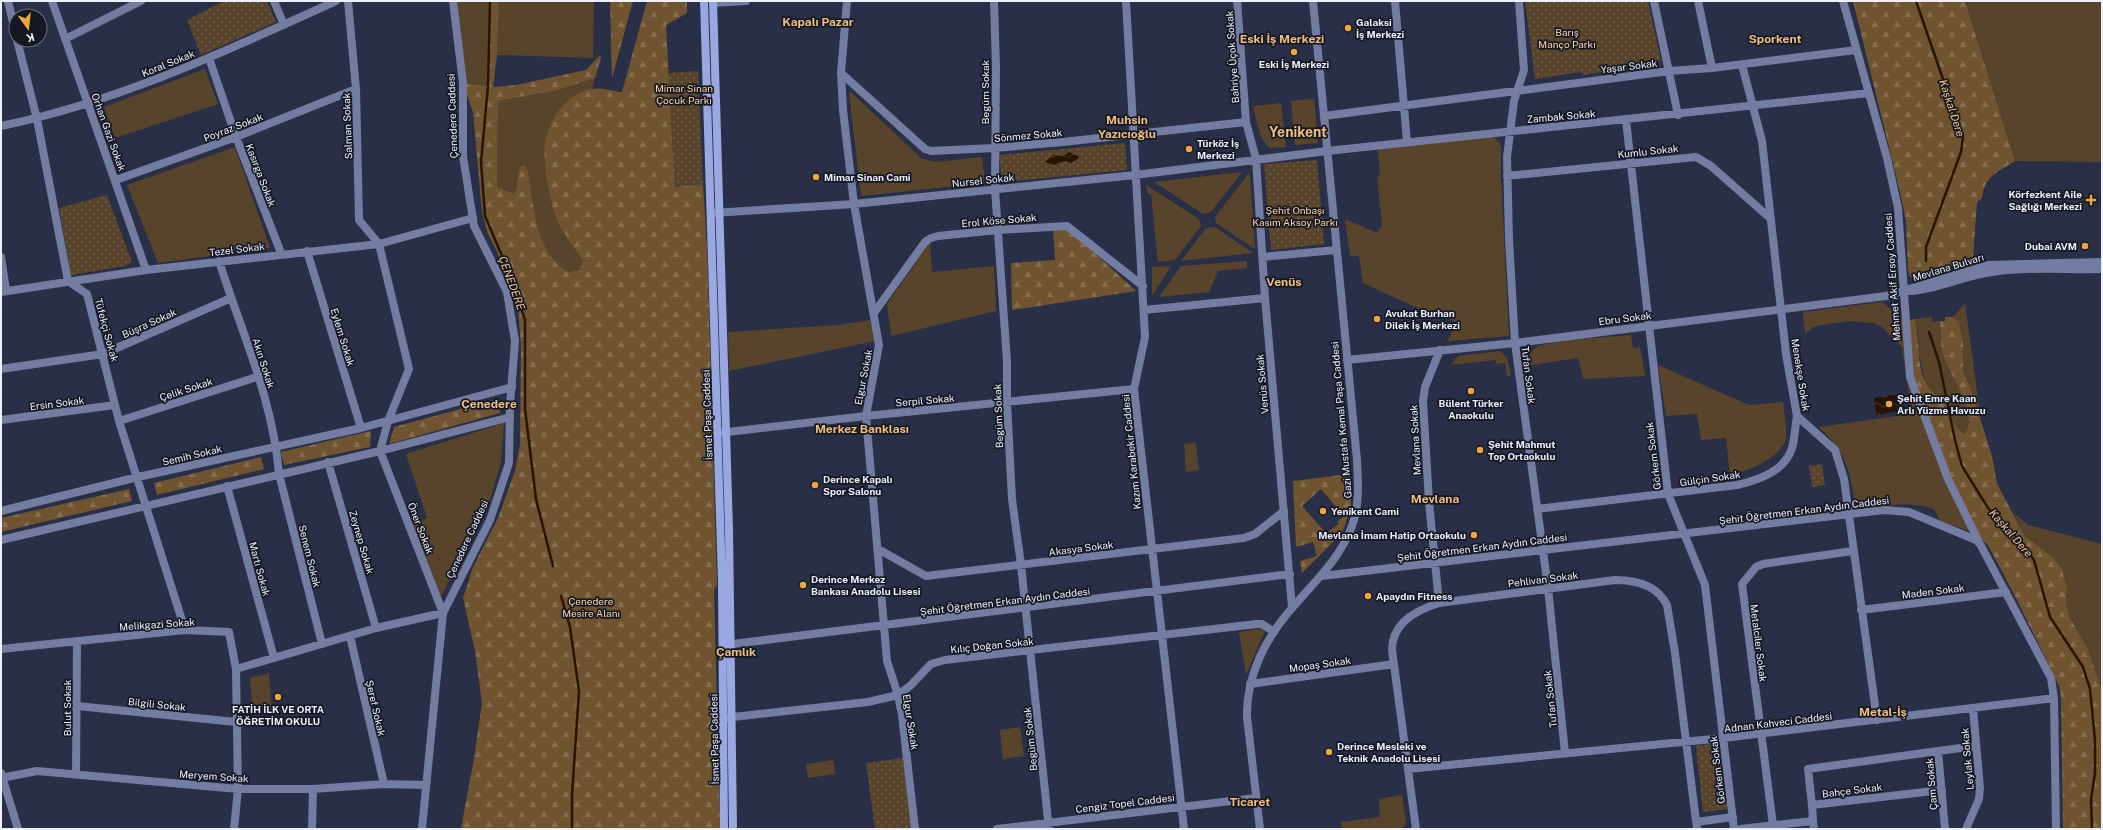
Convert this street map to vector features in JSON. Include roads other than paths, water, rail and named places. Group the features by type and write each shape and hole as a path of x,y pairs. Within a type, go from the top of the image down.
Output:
{"main road":[{"name":"İsmet Paşa Caddesi","path":"704,2 716,213"},
{"name":"İsmet Paşa Caddesi","path":"713,2 727,718 733,829"},
{"name":"İsmet Paşa Caddesi","path":"724,829 727,718"}],"street":[{"name":"Orhan Gazi Sokak","path":"52,1 87,104 116,180 146,270"},
{"path":"65,39 141,1"},
{"path":"274,1 284,24"},
{"name":"Koral Sokak","path":"1,126 37,119 114,96 209,58 336,1"},
{"name":"Salman Sokak","path":"348,1 356,89 359,220 380,244"},
{"name":"Çenedere Caddesi","path":"422,829 443,613 490,520 509,463 510,417 516,341 507,292 474,226 463,156 463,84 453,1"},
{"path":"704,2 746,1"},
{"name":"Elgur Sokak","path":"847,1 841,72 854,204 880,345 866,416 887,661 898,695 915,829"},
{"name":"Begüm Sokak","path":"994,1 996,96 994,148 995,189 1007,362 1007,403 1012,499 1026,608 1049,826"},
{"name":"Kazım Karabekir Caddesi","path":"1126,1 1145,337 1134,389 1184,829"},
{"name":"Bahriye Üçok Sokak","path":"1237,1 1246,122 1256,159"},
{"name":"Gazi Mustafa Kemal Paşa Caddesi","path":"1260,829 1247,717 1250,684 1255,668 1274,632 1292,608 1322,576 1348,537 1358,500 1357,467 1313,1"},
{"path":"1395,1 1405,104 1407,142"},
{"name":"Tufan Sokak","path":"1518,1 1525,60 1524,70 1517,90 1510,131 1507,176 1515,342 1541,549 1548,588 1565,753"},
{"path":"1654,1 1678,115"},
{"path":"1698,1 1712,68"},
{"name":"Mehmet Akif Ersoy Caddesi","path":"1843,1 1887,158 1898,208 1907,359 1915,394 1948,479 1980,544"},
{"path":"19,48 37,119 68,281"},
{"name":"Yaşar Sokak","path":"1324,116 1405,104 1669,71 1712,68 1856,50"},
{"name":"Kasırga Sokak","path":"209,58 236,137 281,254"},
{"name":"Menekşe Sokak","path":"1742,64 1762,141 1786,354 1797,416 1835,450 1844,479 1877,720"},
{"name":"Sönmez Sokak","path":"841,72 925,149 937,152 1133,135 1246,122"},
{"name":"Poyraz Sokak","path":"116,180 236,137 356,89"},
{"name":"Zambak Sokak","path":"1256,159 1510,131 1678,115 1869,93"},
{"name":"Görkem Sokak","path":"1626,120 1668,494 1705,585 1734,829"},
{"name":"Kumlu Sokak","path":"1507,176 1688,157 1702,159 1770,218"},
{"name":"Nursel Sokak","path":"716,213 854,204 1135,175 1256,159"},
{"name":"Venüs Sokak","path":"1256,159 1265,298 1292,608"},
{"name":"Tezel Sokak","path":"3,291 146,270 306,251 380,244 473,218"},
{"name":"Erol Köse Sokak","path":"874,313 925,242 938,236 998,230 1067,226 1143,286"},
{"path":"380,244 409,369 388,421 380,450"},
{"path":"1263,257 1336,250"},
{"name":"Eylem Sokak","path":"306,251 361,428"},
{"path":"1,257 3,291"},
{"name":"Akın Sokak","path":"219,261 260,376 276,446 279,474"},
{"name":"Mevlana Bulvarı","path":"1904,292 1923,284 1988,265 2102,262"},
{"name":"Mevlana Bulvarı","path":"1904,292 1924,291 1974,275 2002,271 2102,269"},
{"name":"Tüfekçi Sokak","path":"68,281 86,294 103,354 119,421 138,477 185,630"},
{"name":"Ebru Sokak","path":"1347,360 1515,342 1886,296 1904,292"},
{"name":"Büşra Sokak","path":"1,369 103,354 231,298"},
{"path":"1144,310 1265,298"},
{"name":"Mevlana Sokak","path":"1439,603 1423,401 1425,387 1440,350"},
{"name":"Çelik Sokak","path":"119,421 260,376"},
{"name":"Semih Sokak","path":"1,511 138,477 361,428 512,387"},
{"name":"Serpil Sokak","path":"722,432 1134,389"},
{"name":"Ersin Sokak","path":"1,420 115,406"},
{"name":"Gülçin Sokak","path":"1537,509 1737,485 1769,474 1782,464 1792,449 1797,416"},
{"path":"1,540 146,507 510,417"},
{"name":"Öner Sokak","path":"380,450 443,613"},
{"name":"Zeynep Sokak","path":"328,462 376,628"},
{"name":"Senem Sokak","path":"279,474 322,644"},
{"name":"Martı Sokak","path":"227,486 274,658"},
{"name":"Şehit Öğretmen Erkan Aydın Caddesi","path":"1322,576 1541,549 1684,534 1849,514 1901,510 1976,540 1980,544"},
{"name":"Akasya Sokak","path":"878,549 926,576 1244,538 1255,534 1284,511"},
{"path":"1980,544 2051,678 2054,698 2056,829"},
{"name":"Metalciler Sokak","path":"1773,825 1742,584 1756,568 1763,564 1853,551"},
{"name":"Şehit Öğretmen Erkan Aydın Caddesi","path":"726,645 1290,574"},
{"name":"Pehlivan Sokak","path":"1416,829 1394,664 1392,642 1396,630 1415,613 1439,603 1615,580 1631,580 1648,586 1664,599 1669,613 1697,825"},
{"name":"Maden Sokak","path":"1861,610 2006,592"},
{"path":"236,669 376,628 443,613"},
{"name":"Kılıç Doğan Sokak","path":"727,718 868,702 898,695 910,686 926,668 937,662 1257,624 1262,624 1274,632"},
{"name":"Melikgazi Sokak","path":"1,650 77,640 185,630 229,632 236,669 238,789 234,829"},
{"name":"Şeref Sokak","path":"350,636 384,784"},
{"name":"Bulut Sokak","path":"76,775 77,640"},
{"name":"Mopaş Sokak","path":"1250,684 1394,664"},
{"name":"Adnan Kahveci Caddesi","path":"1408,769 1761,734 2054,698"},
{"name":"Bilgili Sokak","path":"77,706 236,722"},
{"name":"Leylak Sokak","path":"1966,829 1980,793 1972,708"},
{"name":"Çam Sokak","path":"1946,829 1938,751 1976,746"},
{"name":"Bahçe Sokak","path":"1938,751 1808,769 1812,805 1942,790"},
{"name":"Meryem Sokak","path":"1,777 37,771 238,789 313,789 384,784 426,786"},
{"path":"1,777 18,829"},
{"path":"312,829 313,789"},
{"name":"Cengiz Topel Caddesi","path":"997,829 1049,826 1256,798"},
{"path":"1740,829 1773,825 1814,825 1812,805"},
{"path":"1697,825 1733,817"}],"water":[{"path":"1069,152 1078,156 1079,158 1071,163 1064,161 1055,165 1045,162 1053,155 1063,156"},
{"name":"Şehit Emre Kaan Arlı Yüzme Havuzu","path":"1903,393 1905,410 1876,415 1874,398"}],"waterway":[{"name":"ÇENEDERE","path":"490,1 488,86 481,162 485,216 508,270 525,320 525,409 536,499 553,566"},
{"name":"Kaşkal Dere","path":"1916,1 1963,137 1961,152 1926,247 1926,261"},
{"name":"Kaşkal Dere","path":"1929,332 1939,362 1955,440 1962,466 1988,508 2019,540 2034,560 2050,617 2083,667 2090,689 2095,740 2095,773 2091,799 2092,829"},
{"path":"561,596 570,627 579,691 572,795 572,829"}],"place":[{"name":"Galaksi İş Merkezi","path":"1348,28"},
{"name":"Eski İş Merkezi","path":"1294,52"},
{"name":"Türköz İş Merkezi","path":"1189,149"},
{"name":"Mimar Sinan Cami","path":"816,177"},
{"name":"Körfezkent Aile Sağlığı Merkezi","path":"2091,200"},
{"name":"Dubai AVM","path":"2085,246"},
{"name":"Avukat Burhan Dilek İş Merkezi","path":"1377,319"},
{"name":"Bülent Türker Anaokulu","path":"1471,391"},
{"name":"Şehit Emre Kaan Arlı Yüzme Havuzu","path":"1889,404"},
{"name":"Şehit Mahmut Top Ortaokulu","path":"1480,450"},
{"name":"Derince Kapalı Spor Salonu","path":"815,485"},
{"name":"Yenikent Cami","path":"1323,511"},
{"name":"Mevlana İmam Hatip Ortaokulu","path":"1474,535"},
{"name":"Derince Merkez Bankası Anadolu Lisesi","path":"803,585"},
{"name":"Apaydın Fitness","path":"1368,596"},
{"name":"FATİH İLK VE ORTA ÖĞRETİM OKULU","path":"278,697"},
{"name":"Derince Mesleki ve Teknik Anadolu Lisesi","path":"1329,752"}],"district":[{"name":"Kapalı Pazar","path":"818,22"},
{"name":"Eski İş Merkezi","path":"1282,39"},
{"name":"Sporkent","path":"1775,39"},
{"name":"Muhsin Yazıcıoğlu","path":"1127,127"},
{"name":"Yenikent","path":"1298,132"},
{"name":"Venüs","path":"1284,282"},
{"name":"Çenedere","path":"489,404"},
{"name":"Merkez Banklası","path":"862,429"},
{"name":"Mevlana","path":"1435,499"},
{"name":"Çamlık","path":"736,652"},
{"name":"Metal-İş","path":"1883,712"},
{"name":"Ticaret","path":"1250,802"}],"park label":[{"name":"Barış Manço Parkı","path":"1567,38"},
{"name":"Mimar Sinan Çocuk Parkı","path":"684,94"},
{"name":"Şehit Onbaşı Kasım Aksoy Parkı","path":"1295,216"},
{"name":"Çenedere Mesire Alanı","path":"591,606"}]}
